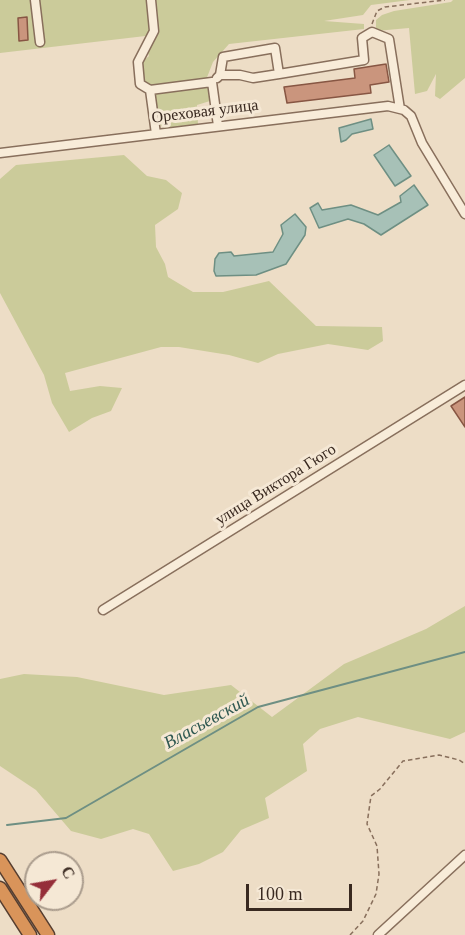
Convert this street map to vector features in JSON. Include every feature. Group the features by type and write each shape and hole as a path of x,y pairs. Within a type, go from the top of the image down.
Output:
{"highway":[{"path":"0,860 48,935"},
{"path":"0,888 30,935"}],"street":[{"path":"35,0 40,42"},
{"path":"151,0 154,31 138,62 140,84 150,90 212,82 220,75 223,57 275,48 279,74"},
{"path":"220,75 240,75 253,78 364,60 362,38 372,32 389,39 400,109"},
{"path":"212,82 218,126"},
{"path":"150,90 156,134"},
{"name":"Ореховая улица","path":"0,153 379,106 400,109 411,116 422,143 464,209"},
{"name":"улица Виктора Гюго","path":"103,610 465,385"},
{"path":"378,935 465,855"}],"path":[{"path":"372,32 372,23 377,11 385,7 445,0"},
{"path":"350,935 363,921 376,894 379,874 377,846 367,824 370,796 380,789 403,761 439,755 459,760 465,764"}],"green space":[{"path":"0,0 410,0 371,5 363,15 324,21 364,24 364,29 229,44 213,62 206,80 148,85 144,82 142,62 149,56 147,50 154,35 0,53"},
{"path":"453,0 465,0 465,78 440,99 435,96 436,74 427,91 415,94 409,28 376,31 376,20 394,11"},
{"path":"207,85 210,101 197,105 198,125 164,128 159,124 155,95 161,90"},
{"path":"124,155 147,176 166,180 182,193 178,209 155,225 156,247 165,264 168,277 193,292 223,292 269,281 316,326 382,327 383,341 368,350 328,344 278,354 258,363 229,355 179,347 161,347 65,373 70,391 100,386 122,388 111,411 92,418 69,432 52,403 44,375 0,293 0,179 16,165"},
{"path":"465,606 465,732 450,739 358,717 320,729 303,744 307,771 265,798 269,818 241,830 223,852 199,864 173,871 149,834 133,829 101,839 71,831 36,790 0,766 0,679 24,674 77,677 164,695 231,685 272,717 344,664 426,629"}],"shaded area":[{"path":"371,119 373,129 352,134 341,142 339,128"},
{"path":"389,145 411,176 395,186 374,155"},
{"path":"414,185 428,205 381,235 364,224 348,219 319,228 310,208 318,203 322,210 351,205 378,215 401,202 400,196"},
{"path":"295,214 306,227 305,235 286,264 256,275 216,276 215,259 219,253 231,252 234,256 273,252 283,234 281,225"}],"building":[{"path":"27,17 28,40 19,41 18,18"},
{"path":"386,64 389,82 370,85 371,93 287,103 284,87 355,78 354,69"},
{"path":"465,397 465,427 451,406"}],"waterway":[{"name":"Власьевский","path":"7,825 66,818 258,707 465,652"}]}
